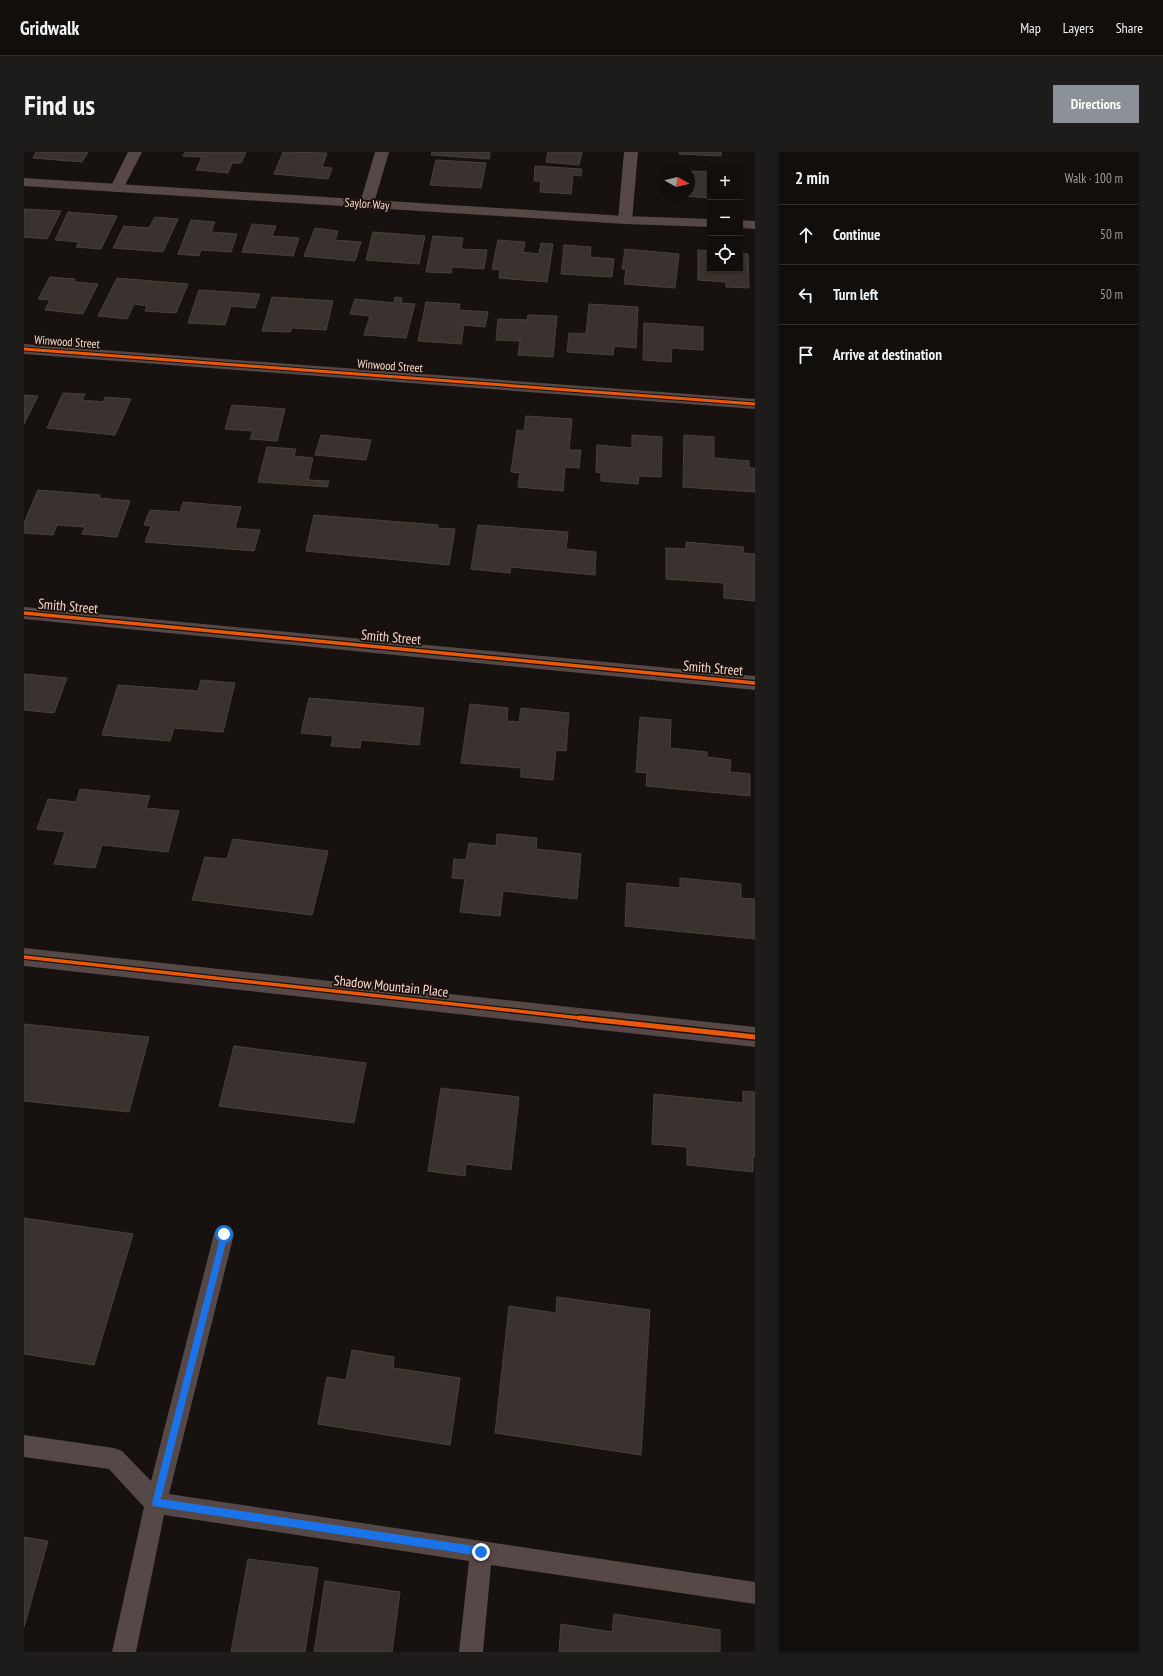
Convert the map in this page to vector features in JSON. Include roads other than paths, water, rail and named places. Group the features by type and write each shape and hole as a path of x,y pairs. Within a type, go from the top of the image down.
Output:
{"street":[{"path":"117,188 135,152"},
{"path":"367,204 382,152"},
{"path":"625,220 631,152"},
{"name":"Saylor Way","path":"24,182 625,220 707,223"},
{"path":"743,224 755,225"},
{"name":"Winwood Street","path":"24,349 755,404"},
{"name":"Smith Street","path":"24,613 755,683"},
{"name":"Shadow Mountain Place","path":"24,957 755,1037"}],"lane":[{"path":"124,1652 156,1503 224,1234"},
{"path":"24,1446 114,1459 156,1503 755,1593"},
{"path":"471,1652 481,1552"}]}
